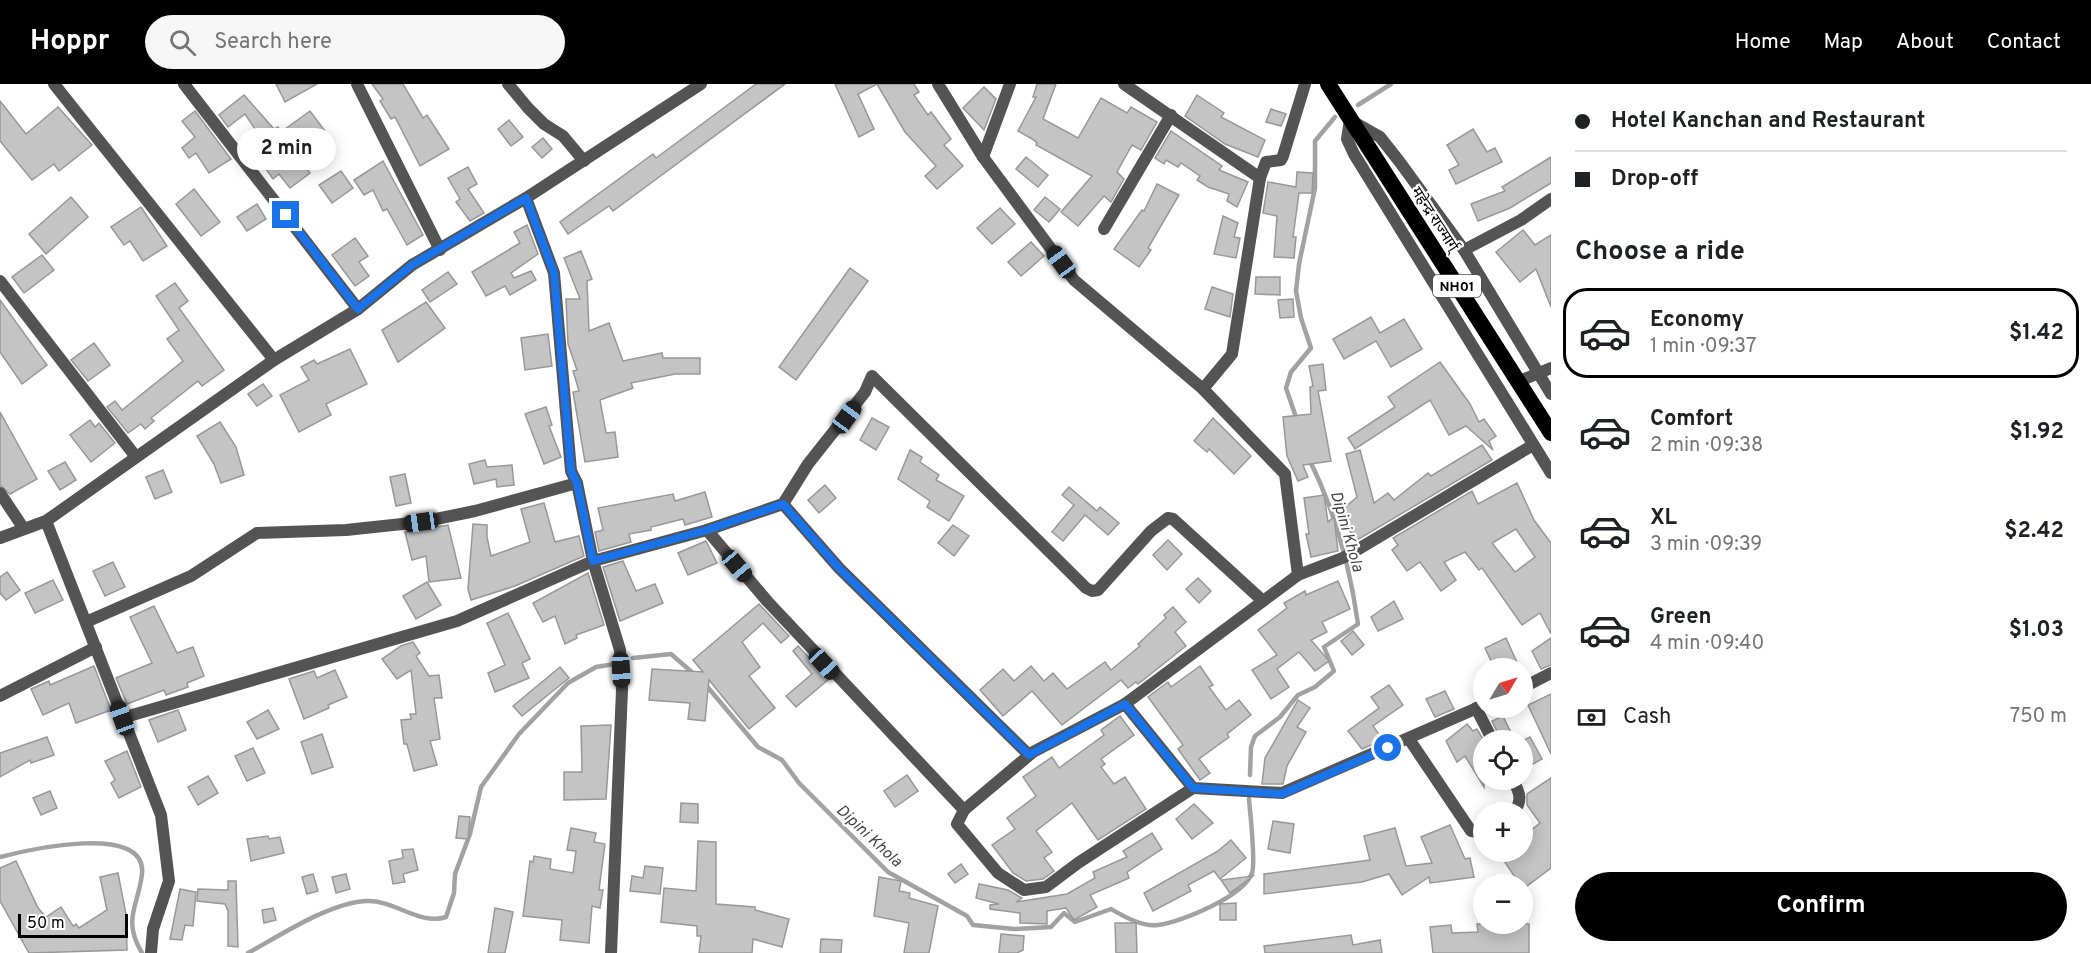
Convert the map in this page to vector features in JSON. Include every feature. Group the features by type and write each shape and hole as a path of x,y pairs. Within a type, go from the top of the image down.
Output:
{"highway":[{"name":"महेन्द्र राज्मार्ग्","path":"1328,84 1551,433"}],"street":[{"path":"54,84 274,360"},
{"path":"184,84 358,309"},
{"path":"357,84 440,250"},
{"path":"508,84 528,108 544,124 563,136 584,161"},
{"path":"0,538 46,521 274,360 358,309 412,265 526,198 701,84"},
{"path":"938,84 983,157 1074,280 1203,389 1285,474 1298,574"},
{"path":"983,157 1010,84"},
{"path":"1124,84 1260,178"},
{"path":"1203,389 1232,354 1260,178 1266,162 1281,159 1283,156 1305,84"},
{"path":"1104,229 1171,115"},
{"path":"1551,394 1464,250 1380,137 1350,120 1347,139 1354,154 1551,473"},
{"path":"526,198 554,273 571,471 577,483 593,561 620,650 622,690 611,953"},
{"path":"1464,250 1521,220 1551,199"},
{"path":"0,281 136,457"},
{"path":"1517,382 1551,368"},
{"path":"122,718 457,621 593,561 707,530 783,504 808,464 865,392 872,376 1086,588 1092,591 1098,590 1151,531 1168,518 1173,519 1263,601"},
{"path":"1473,710 1282,794 1193,788 1078,863 1046,887 1024,890 998,873 957,824 964,810 1029,755 1125,704 1298,574 1345,557 1533,445"},
{"path":"86,622 190,576 257,533 346,530 421,522 475,511 577,483"},
{"path":"0,492 24,529"},
{"path":"783,504 839,568 1029,755"},
{"path":"46,521 161,815 169,881 153,929 151,953"},
{"path":"707,530 768,602 964,810"},
{"path":"0,696 96,647"},
{"path":"1533,682 1551,673"},
{"path":"1125,704 1193,788"},
{"path":"1409,739 1473,831"}],"building":[{"path":"276,84 317,84 285,102"},
{"path":"372,84 403,84 423,118 427,115 449,149 420,166 395,117 391,119 380,101 383,99"},
{"path":"756,84 785,84 613,211 609,206 568,234 560,222 653,154 656,158"},
{"path":"835,84 877,84 858,94 874,129 859,137"},
{"path":"877,84 914,84 919,92 914,95 928,115 931,112 951,139 944,145 963,166 937,189 925,176 936,166 905,132"},
{"path":"1037,84 1056,84 1043,119 1078,138 1101,98 1127,113 1131,107 1157,122 1141,150 1132,145 1117,172 1124,179 1111,202 1104,196 1078,226 1061,212 1092,176 1036,145 1034,140 1018,131 1036,97 1033,97"},
{"path":"984,87 996,99 984,130 963,108"},
{"path":"244,95 274,129 278,127 281,132 310,111 325,131 297,153 310,173 290,188 279,174 273,179 261,162 272,155 245,114 228,127 219,115"},
{"path":"1197,95 1224,113 1221,117 1265,140 1258,157 1225,144 1185,116"},
{"path":"0,101 26,134 58,107 92,145 59,171 54,164 32,180 0,141"},
{"path":"1271,109 1286,114 1281,126 1266,122"},
{"path":"195,111 231,159 209,173 196,153 189,158 182,148 195,137 182,121"},
{"path":"509,120 523,137 511,146 498,129"},
{"path":"1473,129 1487,152 1495,148 1502,162 1456,184 1449,170 1459,165 1447,145"},
{"path":"1171,131 1222,166 1219,170 1248,182 1237,207 1227,201 1229,194 1208,187 1197,180 1200,176 1181,163 1178,167 1166,160 1164,164 1155,158"},
{"path":"543,138 552,149 542,158 532,147"},
{"path":"1026,157 1048,175 1038,187 1016,169"},
{"path":"1551,157 1551,183 1510,208 1478,221 1471,204 1505,191 1502,187"},
{"path":"383,161 423,235 407,245 387,209 383,211 373,190 364,195 354,180"},
{"path":"468,167 477,184 468,189 484,213 470,221 456,202 460,199 448,178"},
{"path":"341,171 353,188 332,203 319,185"},
{"path":"1297,172 1313,173 1312,193 1299,193 1293,237 1296,237 1294,258 1274,257 1277,216 1263,213 1268,182 1296,187"},
{"path":"1157,184 1179,195 1148,248 1151,250 1139,267 1114,249 1142,210 1144,211"},
{"path":"194,189 220,222 201,236 176,204"},
{"path":"71,197 88,217 46,254 29,234"},
{"path":"1045,197 1060,209 1049,222 1034,210"},
{"path":"257,204 266,219 247,231 237,217"},
{"path":"141,207 167,246 143,261 130,241 124,245 111,227"},
{"path":"1000,208 1015,224 992,244 977,228"},
{"path":"1223,216 1238,223 1234,237 1240,238 1236,258 1214,254"},
{"path":"527,225 538,254 511,273 514,278 531,271 536,280 510,295 505,286 486,296 472,272 520,243 514,232"},
{"path":"1523,230 1535,245 1551,235 1551,307 1536,269 1520,282 1496,252"},
{"path":"355,238 368,256 359,262 369,276 355,286 332,255"},
{"path":"1031,242 1044,256 1021,276 1008,262"},
{"path":"581,251 592,279 587,281 589,331 609,323 623,361 662,353 663,358 700,358 700,374 675,374 631,383 633,388 600,400 606,433 615,432 618,457 585,462 573,392 579,391 573,371 577,370 568,344 566,299 580,299 564,258"},
{"path":"42,255 54,270 24,293 12,277"},
{"path":"850,268 868,281 796,380 779,367"},
{"path":"448,272 457,284 430,302 422,290"},
{"path":"1256,277 1280,277 1280,295 1255,294"},
{"path":"175,283 188,301 179,308 224,370 202,386 198,381 151,418 154,421 145,429 141,424 128,433 107,407 115,401 122,410 183,361 167,339 179,330 156,296"},
{"path":"1212,287 1233,294 1230,317 1205,309"},
{"path":"1293,299 1294,317 1280,318 1278,300"},
{"path":"0,300 47,365 22,384 0,352"},
{"path":"426,302 445,328 398,362 382,330"},
{"path":"1371,317 1380,333 1404,319 1422,349 1391,367 1376,341 1344,359 1333,339"},
{"path":"548,334 552,366 525,370 521,338"},
{"path":"94,343 110,365 88,381 71,360"},
{"path":"350,349 367,384 326,404 331,415 299,432 280,395 309,380 301,367 314,360 317,364"},
{"path":"1440,362 1470,404 1479,422 1484,419 1496,436 1489,441 1493,450 1466,426 1449,435 1430,400 1355,449 1348,438 1395,407 1388,397"},
{"path":"1323,364 1326,390 1318,391 1331,461 1303,465 1308,477 1298,481 1287,456 1283,417 1311,414 1310,387 1313,386 1309,366"},
{"path":"263,384 272,396 257,406 248,394"},
{"path":"546,407 552,425 549,426 561,457 544,464 525,414"},
{"path":"0,412 37,479 10,494 0,485"},
{"path":"872,418 889,427 876,450 860,440"},
{"path":"1213,418 1251,456 1234,474 1209,449 1207,452 1194,441"},
{"path":"90,420 95,427 99,423 115,443 91,462 70,435"},
{"path":"220,422 236,447 244,475 221,483 214,464 197,436"},
{"path":"1482,445 1492,460 1357,540 1336,515 1357,497 1346,454 1360,450 1374,503 1388,493 1394,500 1428,473 1431,476"},
{"path":"910,450 922,457 920,462 939,475 936,480 964,496 949,521 927,507 930,501 898,479"},
{"path":"485,460 487,467 512,465 514,485 497,487 496,479 474,484 469,464"},
{"path":"65,462 76,480 60,490 48,471"},
{"path":"163,470 172,492 155,499 146,477"},
{"path":"405,474 411,503 396,506 390,477"},
{"path":"1517,483 1534,520 1551,543 1551,634 1540,613 1522,625 1482,568 1479,570 1465,552 1444,562 1456,580 1441,591 1420,562 1407,571 1392,550 1398,545 1393,538 1472,491 1478,504","holes":["1516,529 1535,557 1515,572 1492,543"]},
{"path":"825,485 836,498 819,513 808,500"},
{"path":"1069,487 1097,511 1100,507 1119,523 1108,535 1085,515 1063,541 1052,532 1074,505 1062,495"},
{"path":"705,492 712,517 685,525 683,519 651,527 651,530 629,534 631,542 599,551 595,532 603,530 598,508 673,494 675,501"},
{"path":"1324,495 1328,522 1334,517 1338,551 1311,557 1306,534 1309,534 1304,498"},
{"path":"544,503 555,542 579,536 584,556 515,586 471,600 468,589 473,524 487,525 491,556 530,542 521,509"},
{"path":"448,525 461,578 429,582 426,556 412,560 405,532"},
{"path":"953,525 969,536 954,556 938,543"},
{"path":"1168,540 1182,554 1167,570 1153,555"},
{"path":"706,541 717,563 688,575 678,553"},
{"path":"623,561 636,591 655,584 663,603 620,621 603,567"},
{"path":"113,562 125,587 105,596 93,571"},
{"path":"7,572 20,590 6,600 0,593 0,577"},
{"path":"588,573 604,625 576,635 577,638 565,644 555,616 543,622 533,603"},
{"path":"1198,578 1211,591 1199,603 1186,589"},
{"path":"53,580 63,600 35,613 25,593"},
{"path":"1338,581 1350,609 1322,622 1327,632 1311,640 1329,661 1315,671 1299,652 1277,669 1289,687 1271,699 1252,670 1277,655 1258,630 1287,608 1284,603 1305,591 1306,595"},
{"path":"427,582 441,605 416,619 403,596"},
{"path":"1394,601 1403,619 1378,631 1371,617"},
{"path":"759,604 789,636 781,643 763,623 742,642 760,667 749,676 775,708 749,729 709,680 705,721 688,719 690,703 649,700 652,669 703,672 693,660"},
{"path":"154,606 177,653 193,647 204,676 187,683 188,687 166,695 164,690 127,704 116,678 152,663 130,617"},
{"path":"1173,607 1186,622 1175,632 1186,646 1138,684 1136,682 1128,688 1121,680 1062,725 1032,691 1003,716 980,690 1003,669 1014,681 1031,666 1044,681 1053,673 1067,689 1105,662 1111,670 1140,646 1138,644 1166,618 1164,615"},
{"path":"508,613 530,659 522,663 529,678 495,692 488,673 505,665 487,623"},
{"path":"1353,631 1364,645 1352,655 1341,641"},
{"path":"1506,638 1515,658 1490,658 1485,648"},
{"path":"1551,638 1551,665 1541,669 1532,651"},
{"path":"413,642 420,653 416,656 429,676 439,675 442,698 434,698 440,739 430,741 437,765 414,771 407,744 404,744 401,720 411,719 410,714 416,714 411,670 397,679 382,659 401,646"},
{"path":"798,646 829,679 796,707 786,696 812,674 793,651"},
{"path":"94,666 111,710 76,723 69,703 43,715 31,689 49,681 50,685"},
{"path":"1200,666 1213,685 1209,687 1226,710 1239,700 1251,715 1227,734 1229,737 1199,759 1210,773 1200,780 1178,749 1183,745 1148,697 1168,682 1171,687"},
{"path":"560,667 569,678 522,716 513,706"},
{"path":"335,670 347,697 304,719 289,679 314,671 317,678"},
{"path":"1389,685 1403,705 1373,726 1383,740 1362,749 1348,731 1379,708 1371,697"},
{"path":"1445,691 1454,709 1435,717 1426,699"},
{"path":"1551,694 1551,754 1533,716 1533,703"},
{"path":"1298,700 1310,708 1297,727 1306,732 1287,766 1283,784 1262,784 1265,758"},
{"path":"178,710 186,730 158,742 149,720"},
{"path":"268,710 279,729 257,739 247,722"},
{"path":"1120,716 1134,735 1101,759 1105,764 1101,767 1114,784 1125,777 1146,809 1098,840 1072,803 1036,831 1052,852 1044,858 1054,871 1043,879 1026,881 1013,873 992,845 1015,829 1007,818 1036,796 1023,777 1052,757 1059,768 1104,735 1101,730"},
{"path":"1504,718 1510,730 1496,730 1492,721"},
{"path":"1467,724 1473,731 1473,769 1465,756 1457,762 1446,741"},
{"path":"611,725 606,799 564,800 564,772 582,772 581,726"},
{"path":"322,734 333,767 312,774 301,742"},
{"path":"47,737 54,755 31,763 30,760 0,777 0,753"},
{"path":"1533,742 1542,759 1533,764"},
{"path":"253,748 265,773 247,781 235,756"},
{"path":"127,751 141,787 119,798 111,783 115,780 105,761"},
{"path":"907,775 918,791 895,807 884,791"},
{"path":"208,776 218,793 198,805 188,787"},
{"path":"1551,778 1551,868 1533,882 1533,874 1513,874 1505,862 1533,862 1533,828 1540,823 1533,813 1533,802 1527,802 1527,794"},
{"path":"50,791 57,808 41,815 33,798"},
{"path":"681,803 698,804 698,823 680,822"},
{"path":"1194,804 1213,823 1192,839 1176,819"},
{"path":"459,816 470,817 468,839 456,838"},
{"path":"1273,821 1294,824 1290,853 1268,849"},
{"path":"1450,825 1465,859 1470,858 1473,877 1430,883 1429,877 1402,895 1389,874 1362,882 1264,894 1264,874 1370,860 1364,836 1395,828 1406,866 1432,863 1421,837"},
{"path":"571,828 596,833 594,842 605,844 599,890 603,890 600,908 592,906 589,943 560,940 562,920 523,916 530,861 533,862 534,856 551,859 550,869 573,873 576,851 567,850"},
{"path":"1152,833 1162,849 1127,872 1129,878 1090,895 1097,907 1074,920 1066,908 1047,911 1047,924 1020,923 1020,913 990,909 990,905 999,904 976,898 979,884 1008,890 1022,898 1016,902 1067,894 1095,878 1093,872 1127,857 1123,851"},
{"path":"268,836 269,839 280,837 284,853 251,861 247,839"},
{"path":"1231,840 1246,858 1220,879 1214,871 1188,885 1191,891 1153,911 1144,893 1218,851"},
{"path":"698,841 716,842 716,904 755,907 755,910 789,919 782,947 753,939 752,953 699,953 701,936 697,936 697,926 661,922 664,888 696,891"},
{"path":"413,849 418,870 403,874 405,882 393,884 389,861 403,858 402,850"},
{"path":"16,861 38,908 46,917 61,907 73,926 76,924 79,928 107,910 100,877 118,873 126,914 127,950 29,953 0,901 0,868"},
{"path":"961,864 968,874 955,883 948,874"},
{"path":"645,866 663,868 660,894 630,891 632,876 643,878"},
{"path":"313,874 318,891 307,894 302,877"},
{"path":"346,874 350,889 336,893 332,877"},
{"path":"1253,876 1230,893 1221,880"},
{"path":"879,877 901,881 899,891 910,893 909,898 938,906 929,953 904,953 909,923 874,916"},
{"path":"228,881 236,881 238,947 228,946 228,911 225,904 197,901 198,889 228,890"},
{"path":"180,889 196,892 193,926 185,925 182,940 170,939"},
{"path":"1236,903 1236,920 1220,920 1220,904"},
{"path":"273,908 276,920 264,923 262,910"},
{"path":"495,908 513,912 505,953 488,953"},
{"path":"1115,923 1136,923 1137,953 1116,953"},
{"path":"1451,925 1452,933 1529,934 1529,953 1433,953 1430,927"},
{"path":"1001,934 1024,936 1023,950 1017,953 999,953"},
{"path":"1351,935 1353,945 1380,940 1382,953 1265,953 1264,946"},
{"path":"821,939 842,940 841,953 820,953"}],"waterway":[{"name":"Dipini Khola","path":"1358,105 1391,84"},
{"name":"Dipini Khola","path":"1297,420 1286,388 1291,372 1311,348 1301,318 1296,291 1299,264 1315,188 1315,141 1335,117"},
{"name":"Dipini Khola","path":"1250,775 1251,747 1255,736 1280,717 1298,695 1315,687 1334,671 1324,647 1358,624 1351,581 1340,539 1309,459"},
{"name":"Dipini Khola","path":"633,658 671,654 694,674"},
{"path":"248,953 306,921 352,903 376,901 426,918 446,917 454,893 455,874 470,834 481,787 519,734 568,683 596,667 615,664"},
{"name":"Dipini Khola","path":"705,684 758,747 782,760 799,783 888,872 967,916 973,925 1014,929 1051,927 1064,913 1075,922 1111,909 1140,923 1158,925 1196,913 1225,899 1247,882 1252,873 1253,848 1249,799"},
{"path":"0,857 34,849 83,843 126,848 138,858 142,874 132,922 136,941 142,953"}],"route":[{"path":"286,215 358,309 412,265 526,198 554,273 571,471 577,483 593,561 707,530 783,504 839,568 1029,755 1125,704 1193,788 1282,794 1388,748"}]}
